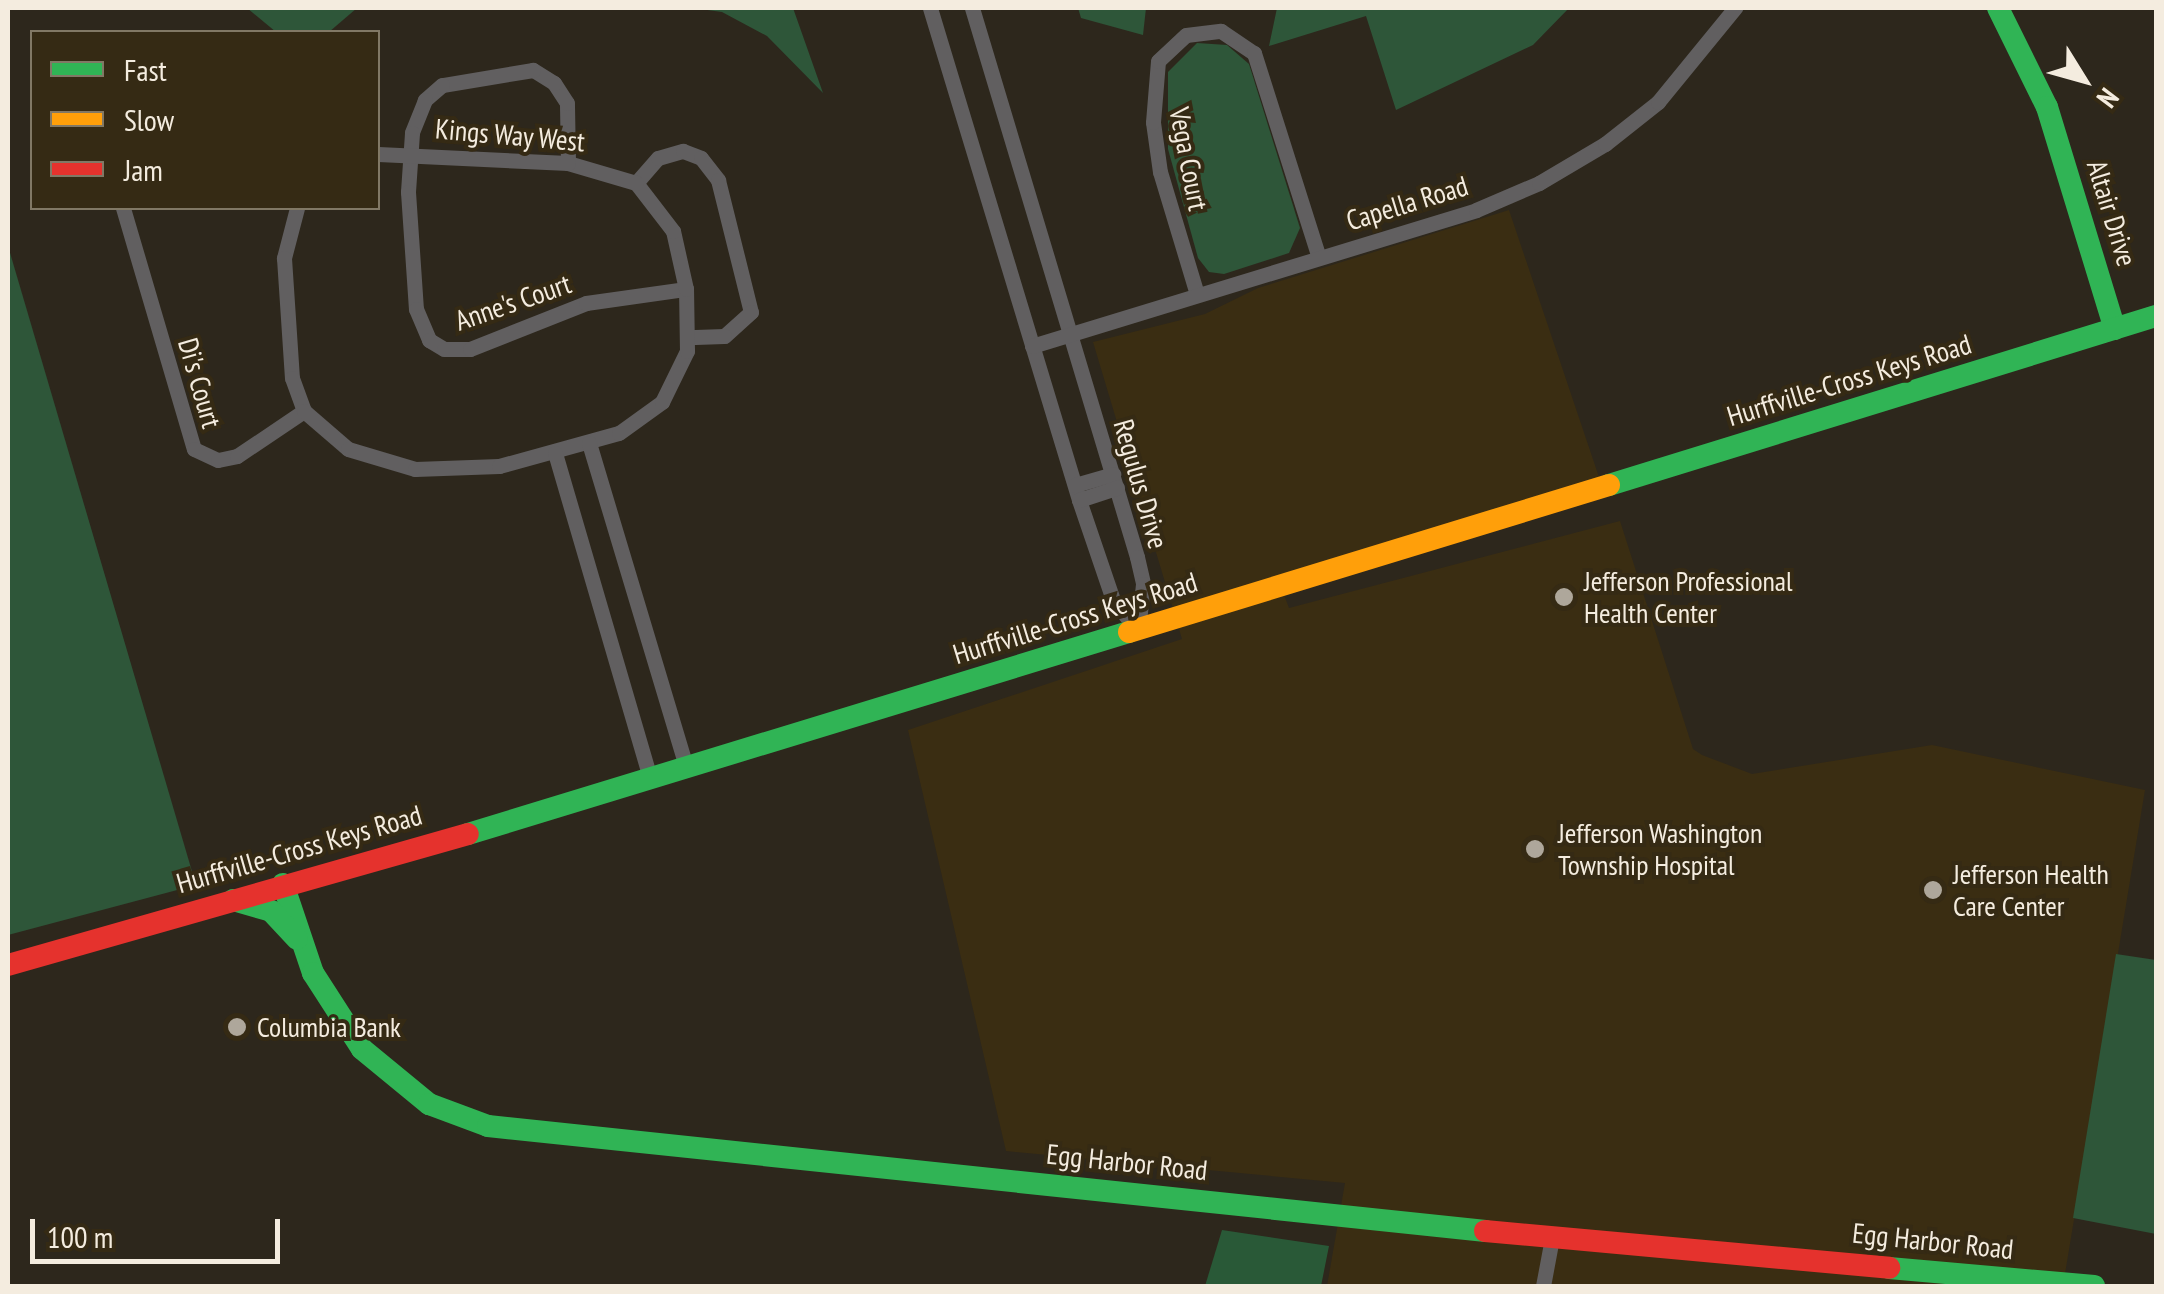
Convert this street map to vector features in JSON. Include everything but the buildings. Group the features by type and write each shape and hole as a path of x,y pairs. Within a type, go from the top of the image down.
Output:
{"main road":[{"name":"Altair Drive","path":"1998,8 2048,107 2115,329"},
{"name":"Hurffville-Cross Keys Road","path":"8,965 519,820 650,776 1138,631 2156,316"},
{"name":"Egg Harbor Road","path":"283,884 308,961 346,1030 377,1066 429,1104 488,1126 1552,1238 1865,1275 2094,1286"},
{"path":"230,900 272,912 308,961"}],"street":[{"path":"930,8 1113,600 1138,631"},
{"name":"Regulus Drive","path":"972,8 1072,333 1143,584 1138,631"},
{"name":"Capella Road","path":"1032,346 1196,292 1476,210 1574,164 1658,102 1736,8"},
{"name":"Vega Court","path":"1196,292 1160,172 1152,122 1158,60 1186,35 1221,32 1254,53 1318,255"},
{"path":"410,152 418,110 434,91 522,69 554,83 567,103 568,163"},
{"path":"296,210 284,258 289,362 304,411 348,449 415,469 464,470 589,443 654,410 683,367 688,337 686,290 673,230 636,183 658,158 683,151 701,158 718,180 751,312 724,336 688,337"},
{"name":"Kings Way West","path":"380,154 410,152 568,163 636,183"},
{"name":"Anne's Court","path":"410,152 416,309 423,332 436,345 470,349 586,303 686,290"},
{"name":"Di's Court","path":"124,210 194,449 218,460 237,456 304,411"},
{"path":"589,443 686,766"},
{"path":"555,453 650,776"},
{"path":"1077,492 1115,481"},
{"path":"1543,1286 1552,1238"}],"shaded area":[{"name":"Jefferson Washington Township Hospital","path":"1509,210 1603,489 1281,587 1289,608 1620,521 1693,749 1702,755 1752,774 1932,745 2145,790 2063,1286 1327,1286 1345,1183 1006,1151 908,730 1182,639 1093,342 1205,314 1258,288"}],"green space":[{"path":"247,8 357,8 331,30 274,30"},
{"path":"693,8 793,8 823,93 767,36 722,12"},
{"path":"1078,8 1146,8 1143,35 1081,18"},
{"path":"1277,8 1569,8 1533,45 1396,110 1366,16 1269,46"},
{"path":"1197,43 1227,45 1249,64 1300,228 1289,253 1224,274 1209,272 1198,258 1168,149 1168,72"},
{"path":"8,246 196,885 8,935"},
{"path":"2116,954 2156,960 2156,1234 2073,1218"},
{"path":"1222,1230 1329,1246 1321,1286 1205,1286"}],"traffic: fast":[{"path":"1998,8 2047,107 2115,329"},
{"path":"1609,485 2156,316"},
{"path":"468,834 1129,632"},
{"path":"283,884 313,973 362,1049 429,1104 488,1126 1485,1231"},
{"path":"233,900 271,911 297,939"},
{"path":"1889,1268 2094,1286"}],"traffic: slow":[{"path":"1129,632 1609,485"}],"traffic: jam":[{"path":"8,965 468,834"},
{"path":"1485,1231 1889,1268"}],"place":[{"name":"Jefferson Professional Health Center","path":"1564,597"},
{"name":"Jefferson Washington Township Hospital","path":"1535,849"},
{"name":"Jefferson Health Care Center","path":"1933,890"},
{"name":"Columbia Bank","path":"237,1027"}]}
